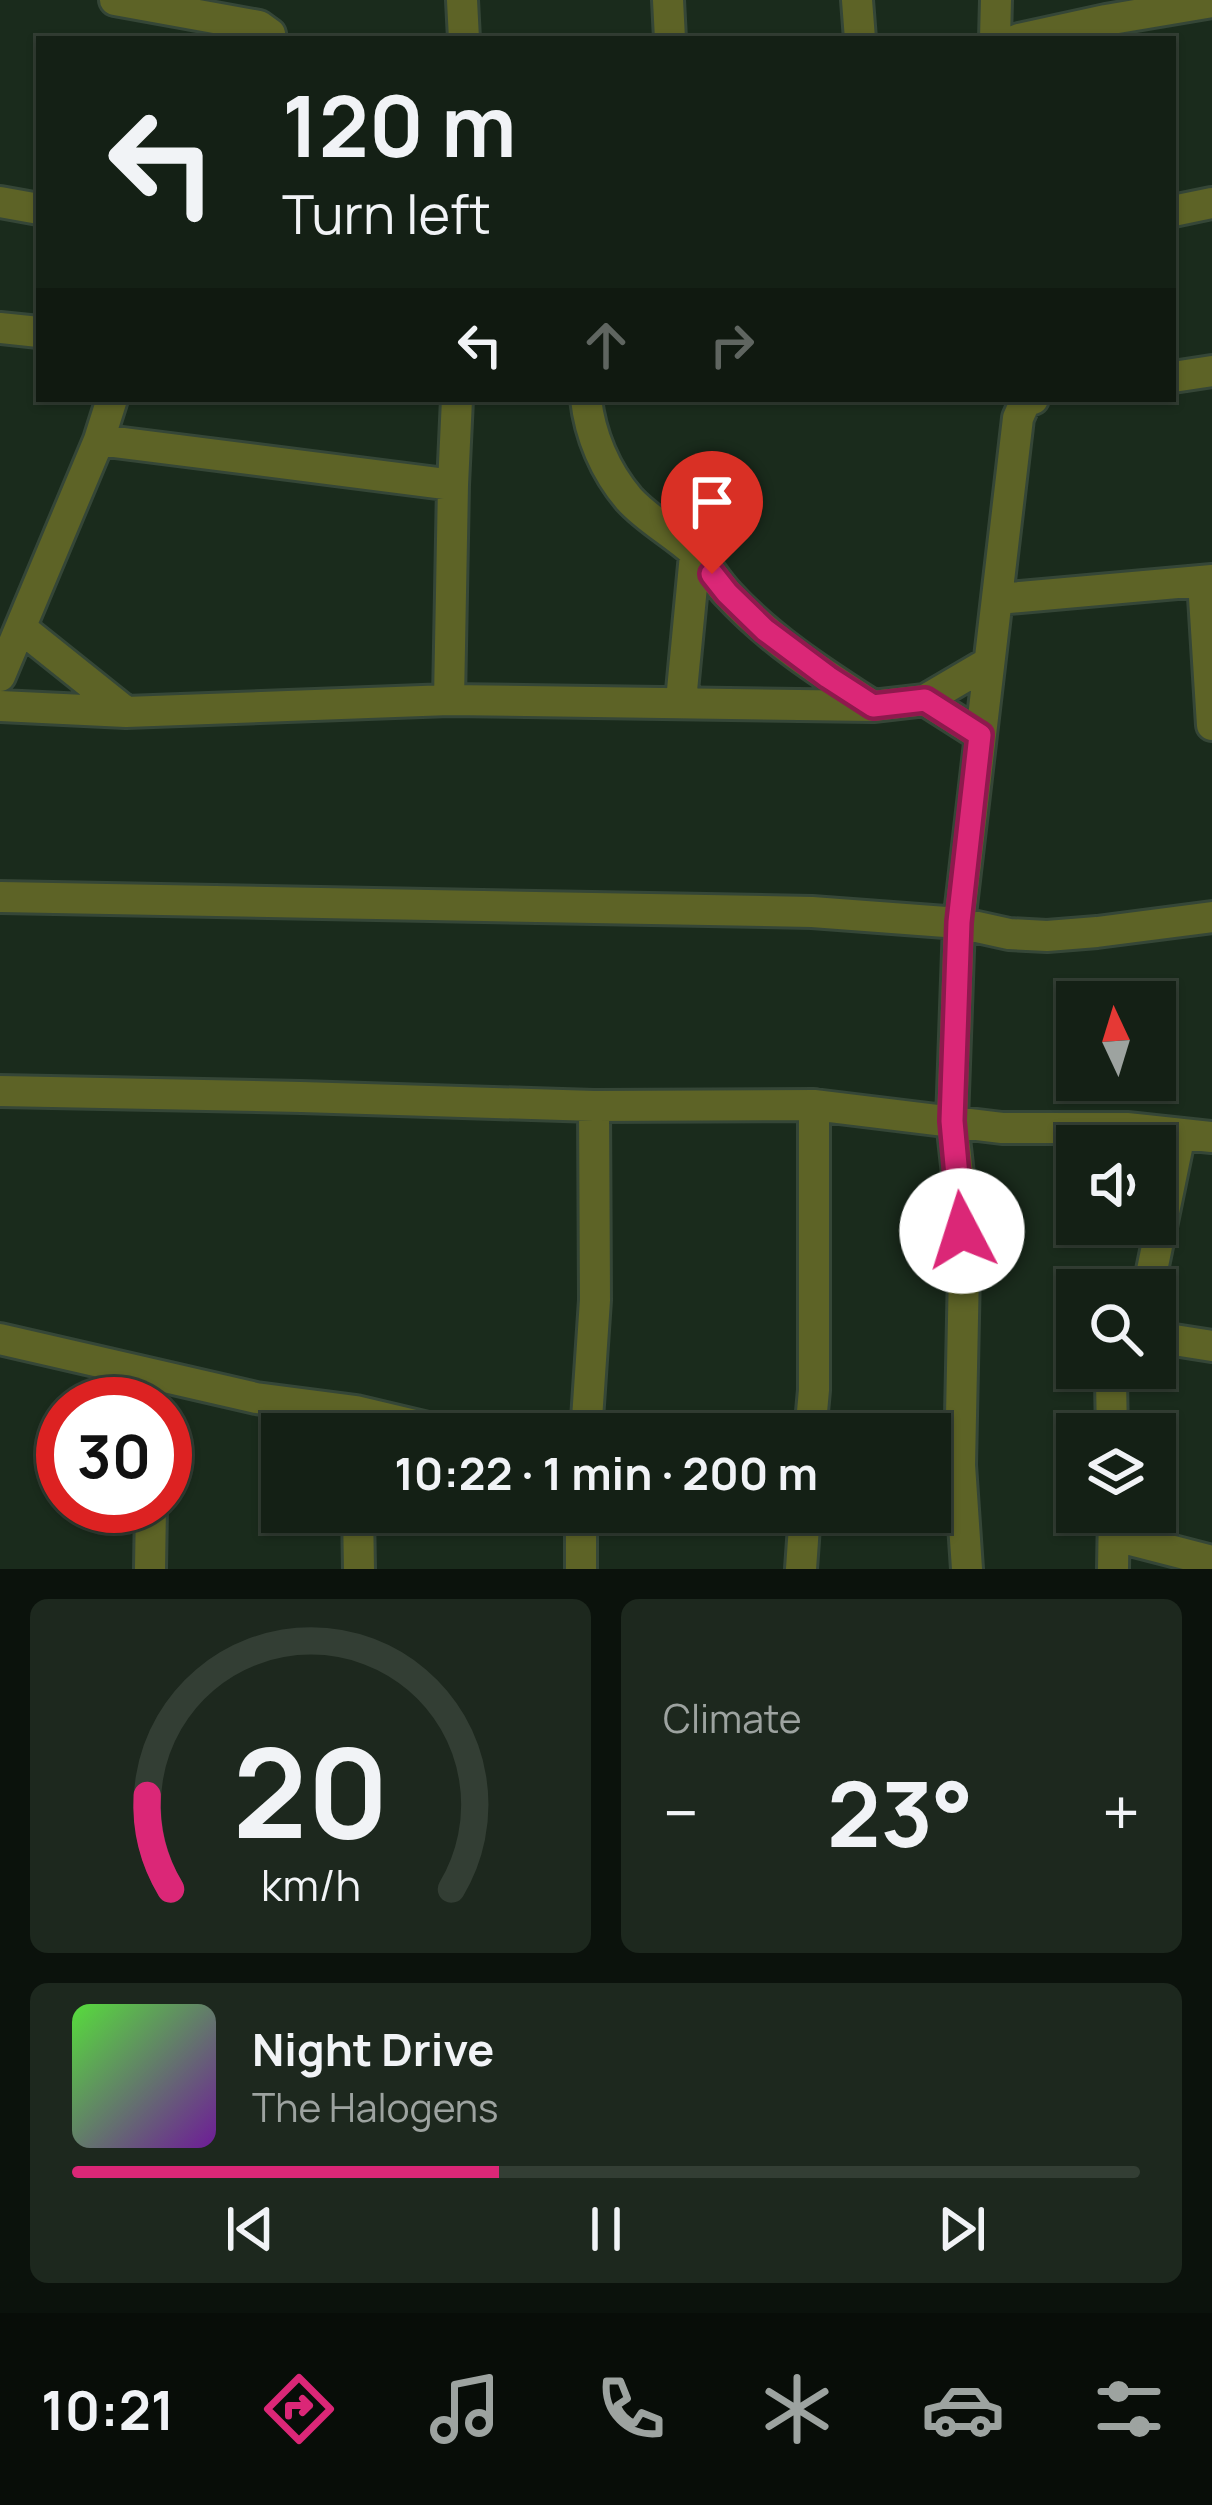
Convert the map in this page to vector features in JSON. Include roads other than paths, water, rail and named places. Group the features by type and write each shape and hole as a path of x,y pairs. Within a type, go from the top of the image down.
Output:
{"street":[{"path":"115,0 259,26 270,36"},
{"path":"462,0 464,36"},
{"path":"668,0 670,36"},
{"path":"857,0 860,36"},
{"path":"995,36 996,0"},
{"path":"1035,36 1212,2"},
{"path":"0,202 36,208"},
{"path":"1176,210 1212,203"},
{"path":"0,328 36,332"},
{"path":"1176,377 1212,371"},
{"path":"0,676 111,402"},
{"path":"449,700 457,402"},
{"path":"586,402 589,425 601,454 629,498 696,554 765,630 873,706"},
{"path":"967,1569 960,1465 964,1270 952,1121 959,922 1018,418 1025,402"},
{"path":"99,440 453,485"},
{"path":"680,701 703,471"},
{"path":"998,599 1207,581 1212,725"},
{"path":"21,628 126,712"},
{"path":"0,706 126,712 449,700 873,706 925,700 988,663"},
{"path":"925,700 980,735"},
{"path":"0,897 812,912 959,922 1009,934 1047,936 1212,917"},
{"path":"0,1091 594,1106 814,1105 1002,1128 1110,1128 1212,1137"},
{"path":"812,1413 814,1105"},
{"path":"587,1413 595,1300 594,1106"},
{"path":"1152,1269 1180,1134"},
{"path":"0,1339 116,1377"},
{"path":"1176,1340 1212,1346"},
{"path":"192,1392 256,1398 318,1413"},
{"path":"150,1569 151,1533"},
{"path":"358,1533 359,1569"},
{"path":"581,1533 581,1569"},
{"path":"801,1569 804,1533"},
{"path":"1113,1569 1114,1533"},
{"path":"1138,1533 1212,1561"}]}
